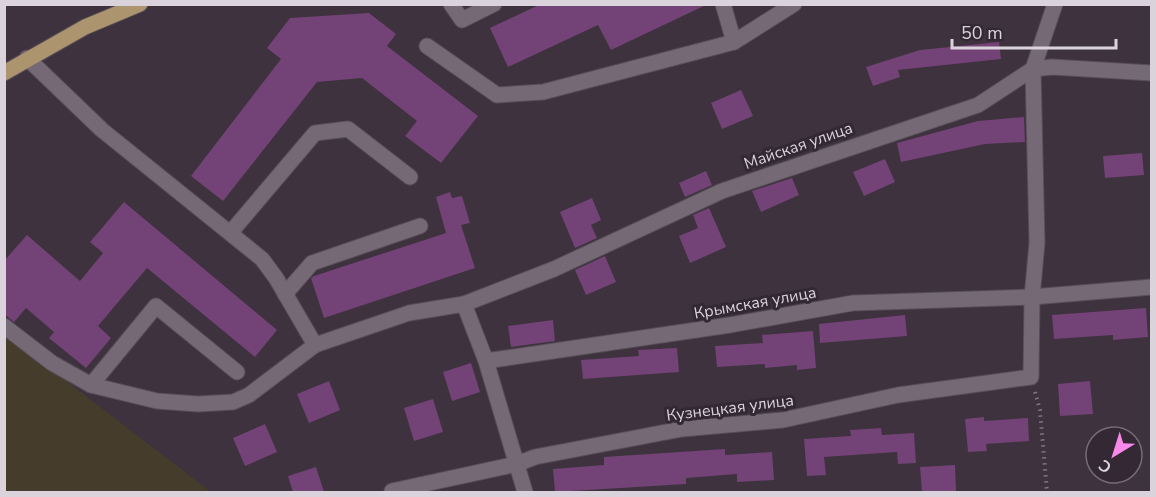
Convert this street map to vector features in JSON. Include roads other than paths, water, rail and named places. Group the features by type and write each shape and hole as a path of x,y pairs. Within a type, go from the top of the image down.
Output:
{"main road":[{"path":"4,73 84,27 140,4"}],"street":[{"path":"451,4 462,20 494,4"},
{"path":"723,4 734,42"},
{"path":"427,46 497,95 543,92 734,42 794,4"},
{"path":"1032,297 1037,243 1033,69 1055,4"},
{"path":"27,58 102,130 262,259 315,345"},
{"path":"1033,69 1052,67 1152,73"},
{"name":"Майская улица","path":"4,326 52,363 92,385 157,401 198,404 233,402 249,395 315,345 409,314 464,304 554,269 722,190 978,105 1033,69"},
{"path":"231,232 315,133 348,129 410,177"},
{"path":"285,294 312,263 420,226"},
{"name":"Крымская улица","path":"486,361 730,325 853,303 1032,297 1152,287"},
{"name":"Кузнецкая улица","path":"392,491 516,464 535,457 682,429 783,420 898,395 1031,377 1032,297"},
{"path":"464,304 486,361 525,492"},
{"path":"92,385 156,306 237,372"}]}
